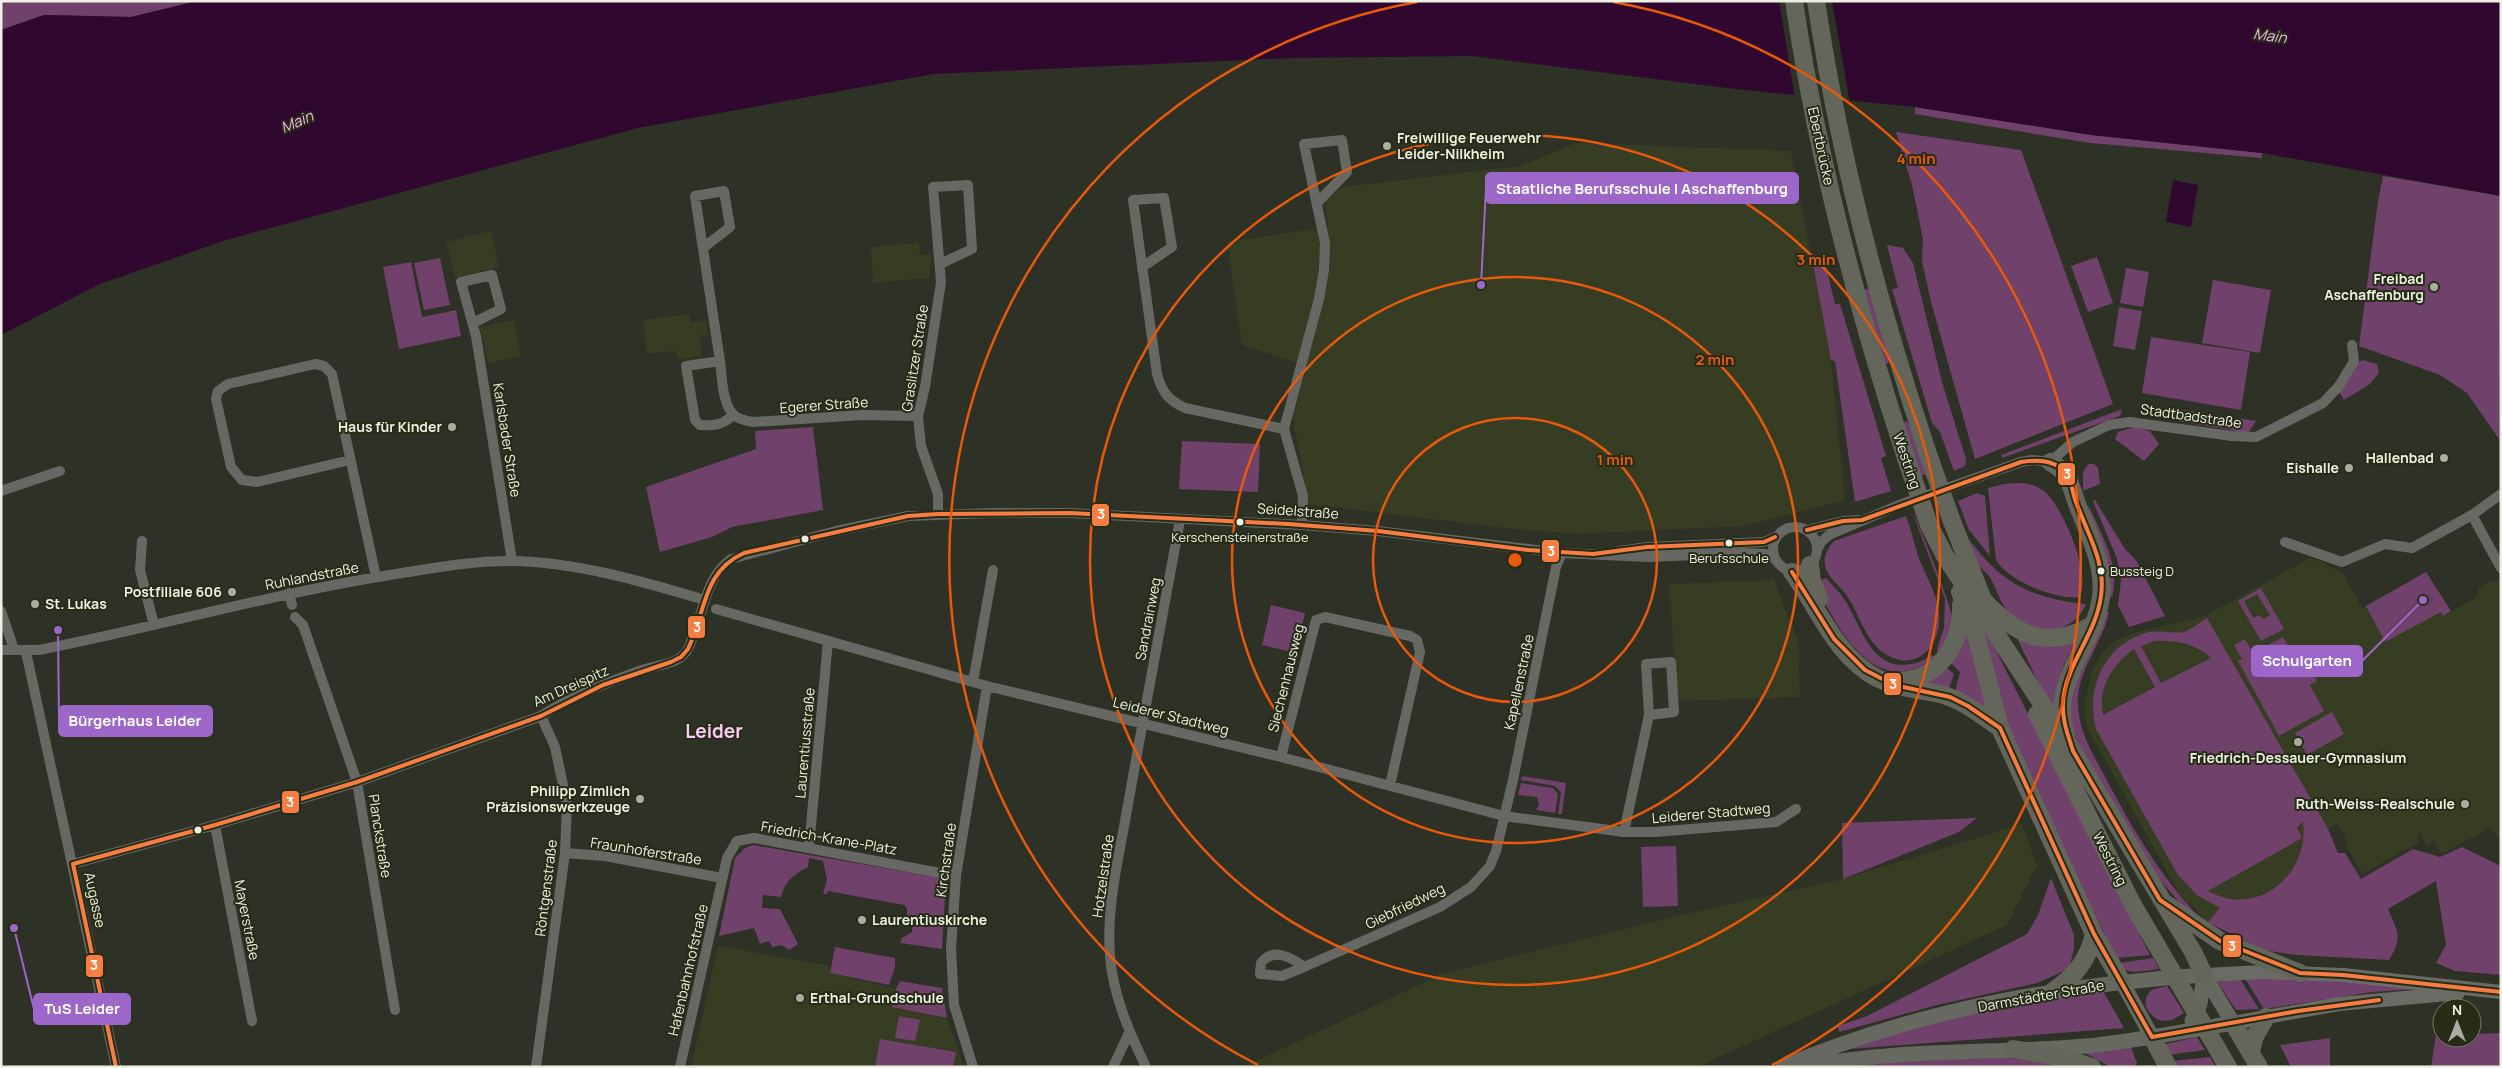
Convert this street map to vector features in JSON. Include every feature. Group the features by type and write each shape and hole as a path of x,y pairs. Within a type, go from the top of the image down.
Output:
{"highway":[{"name":"Ebertbrücke","path":"1794,1 1816,128 1855,290"},
{"name":"Ebertbrücke","path":"1816,1 1842,142 1876,284"},
{"name":"Westring","path":"1876,284 1927,451 1951,519 2003,646 2133,905 2228,1067"},
{"name":"Westring","path":"1855,290 1870,345 1930,526 1953,567 2003,646"},
{"path":"2050,462 2070,479 2099,565 2101,596 2093,625 2072,666 2064,688 2062,714 2065,732 2073,752"},
{"path":"1814,558 1812,581 1827,626"},
{"path":"1953,567 1977,639 2000,728 2094,934 2122,982"},
{"path":"1792,572 1848,655 1877,678 1894,685 1950,697 1968,706 2000,728"},
{"path":"1877,678 1894,680 1911,678 1927,672 1943,661 1956,641 1960,628 1960,590"},
{"path":"1984,600 2004,620 2027,635 2041,638 2061,637 2093,625"},
{"path":"2003,646 2073,752 2160,900 2193,952 2204,975"},
{"path":"2160,900 2220,941 2300,973"},
{"path":"2052,992 2068,982 2082,965 2091,946 2094,934"},
{"path":"2255,1059 2254,1038 2266,1017"},
{"path":"2233,1022 2255,1059"},
{"path":"2152,1037 2168,1067"},
{"path":"2013,1049 2064,1058 2092,1067"}],"main road":[{"name":"Darmstädter Straße","path":"1783,1067 1872,1033 1972,1007 2052,992 2122,982 2246,972 2300,973 2343,975 2501,992"},
{"path":"2204,975 2233,1022"},
{"path":"2186,1030 2200,1004 2204,975"},
{"path":"2122,982 2152,1037"},
{"name":"Darmstädter Straße","path":"1805,1067 1883,1055 2085,1046 2152,1037 2358,1002 2486,991"}],"street":[{"path":"1302,525 1303,496 1284,428 1320,299 1325,243 1318,202 1304,144 1342,140 1347,172 1318,202"},
{"name":"Graslitzer Straße","path":"938,514 938,494 922,446 918,416 925,387 940,282 933,187 968,186 972,249 940,264"},
{"path":"703,248 730,227 724,191 695,196 720,361 728,404 733,414 725,423 712,426 700,425 695,420 686,366 720,361"},
{"path":"1142,267 1172,248 1164,198 1134,200 1142,267 1157,374 1161,388 1166,397 1185,408 1284,428"},
{"name":"Karlsbader Straße","path":"473,323 501,309 492,276 461,282 473,323 512,561"},
{"name":"Stadtbadstraße","path":"2050,462 2061,451 2080,438 2109,425 2129,422 2232,436 2256,437 2323,402 2339,386 2354,361 2352,345"},
{"path":"350,460 258,482 242,480 231,467 216,399 218,390 228,384 315,364 324,366 332,374 376,577"},
{"name":"Egerer Straße","path":"733,414 740,419 764,423 863,415 918,416"},
{"path":"1862,520 1843,520 1807,530 1791,527 1775,537 1772,549 1774,558 1782,568 1792,572 1805,569 1814,558 1821,542 1829,534 1862,520 2022,462 2032,460 2050,462"},
{"path":"1,491 60,471"},
{"path":"2285,542 2342,562 2385,544 2412,548 2472,515 2501,494"},
{"name":"Seidelstraße","path":"705,603 721,566 744,554 869,524 908,516 938,514 1069,514 1302,525 1378,531 1562,553 1648,557 1742,553 1766,554 1774,558"},
{"path":"2472,515 2501,568"},
{"name":"Sandrainweg","path":"1142,723 1180,520"},
{"path":"1807,530 1813,536 1814,558"},
{"name":"Seidelstraße","path":"1593,554 1647,547 1764,542 1775,537"},
{"path":"142,541 140,570 154,625"},
{"name":"Kapellenstraße","path":"1504,816 1556,567 1562,553"},
{"path":"512,561 574,567 618,575 705,603"},
{"name":"Ruhlandstraße","path":"1,650 14,649 26,652 154,625 289,593 376,577 476,563 512,561"},
{"path":"973,682 993,570"},
{"path":"289,593 292,605"},
{"name":"Am Dreispitz","path":"74,864 215,825 357,782 541,716 556,706 635,673 680,658 688,647 705,603"},
{"name":"Leiderer Stadtweg","path":"716,609 987,686 1281,756 1504,816 1624,832 1776,822 1796,809"},
{"path":"1,611 14,649"},
{"name":"Planckstraße","path":"295,617 303,625 357,782 395,1010"},
{"name":"Siechenhausweg","path":"1281,756 1316,620 1325,617 1410,636 1417,640 1420,652 1390,785"},
{"name":"Laurentiusstraße","path":"809,847 828,641"},
{"name":"Augasse","path":"26,652 74,864 116,1067"},
{"path":"1624,832 1649,715 1646,664 1671,662 1674,712 1649,715"},
{"name":"Kirchstraße","path":"973,1067 954,1005 950,949 956,876 987,686"},
{"name":"Röntgenstraße","path":"536,1067 565,853 568,804 555,747 541,716"},
{"name":"Hotzelstraße","path":"1142,723 1110,920 1110,956 1116,989 1129,1033 1146,1067"},
{"name":"Giebfriedweg","path":"1304,967 1440,907 1471,887 1490,866 1504,816"},
{"name":"Mayerstraße","path":"215,825 252,1021"},
{"name":"Friedrich-Krane-Platz","path":"722,878 727,858 737,842 754,838 956,876"},
{"name":"Fraunhoferstraße","path":"565,853 605,856 722,878"},
{"name":"Hafenbahnhofstraße","path":"680,1067 722,878"},
{"path":"1113,1067 1129,1033"}],"shaded area":[{"path":"1,1 197,1 131,17 44,15 1,30"},
{"path":"1915,107 2091,135 2262,153 2262,158 2090,143 1915,114"},
{"path":"1896,132 2021,150 2113,404 1975,459 1931,302 1922,261 1923,239 1912,185"},
{"path":"1575,143 1791,151 1831,360 1845,500 1744,526 1579,534 1513,529 1308,504 1293,418 1307,366 1242,345 1227,242 1328,227 1325,202 1342,187 1521,166"},
{"name":"Freibad Aschaffenburg","path":"2383,176 2501,196 2499,439 2467,393 2440,375 2359,346"},
{"path":"491,231 499,267 455,278 446,242"},
{"path":"919,243 920,255 931,254 930,278 873,283 871,247"},
{"path":"1887,245 1903,248 1913,263 1942,382 1966,459 1965,466 1954,471 1940,432 1932,423 1892,289 1898,288"},
{"path":"1811,254 1824,258 1835,304 1840,304 1886,456 1881,458 1891,491 1855,502 1835,361 1831,360"},
{"path":"2097,257 2113,303 2088,312 2071,266"},
{"path":"440,258 450,305 424,310 414,263"},
{"path":"411,262 422,317 456,310 461,336 399,349 383,267"},
{"path":"2126,268 2149,272 2143,307 2120,303"},
{"path":"2213,280 2271,290 2260,353 2202,343"},
{"path":"1871,288 1890,361 1887,364 1885,364 1864,290"},
{"path":"2119,307 2142,311 2135,350 2113,346"},
{"path":"689,314 691,323 705,320 708,335 699,336 702,356 679,359 676,351 647,354 643,320"},
{"path":"514,320 521,356 488,363 480,327"},
{"path":"2151,337 2250,352 2241,410 2142,393"},
{"path":"2363,360 2377,364 2379,373 2370,384 2344,400 2339,392 2355,363"},
{"path":"2170,408 2256,421 2248,433 2172,420"},
{"path":"2122,409 2120,416 2002,458 2001,455"},
{"path":"1906,421 1910,425 1927,474 1920,476 1903,423"},
{"path":"813,427 823,510 732,527 712,537 660,552 646,487 756,449 755,431"},
{"path":"2134,427 2150,431 2159,444 2144,461 2115,439 2118,432"},
{"path":"1182,441 1260,444 1258,492 1179,489"},
{"path":"2088,464 2094,464 2098,468 2100,484 2083,491 2083,472"},
{"path":"2019,483 2033,485 2044,491 2067,525 2079,558 2082,574 2082,587 2079,597 2058,595 2033,588 2011,575 1996,560 1988,488"},
{"path":"1977,493 1985,496 1990,556 1969,530 1958,501"},
{"path":"2095,500 2125,549 2136,560 2165,616 2129,627 2118,605 2121,580 2117,559 2093,501"},
{"path":"2088,504 2112,561 2114,585 2112,597 2108,595"},
{"path":"1913,514 1947,598 1952,616 1948,635 1938,652 1937,649 1944,628 1945,599"},
{"path":"1906,516 1918,556 1936,598 1939,613 1939,625 1931,646 1925,653 1907,661 1896,659 1884,653 1871,641 1850,600 1828,573 1825,562 1827,553 1834,541"},
{"path":"1966,537 1988,563 2012,582 2047,597 2086,604 2080,614 2072,622 2053,630 2042,630 2021,623 2008,613 1988,574 1976,562"},
{"name":"Friedrich-Dessauer-Gymnasium","path":"2310,558 2323,562 2344,575 2362,608 2426,572 2451,611 2476,598 2479,588 2491,581 2501,582 2501,842 2491,828 2441,854 2434,841 2426,845 2419,831 2418,843 2362,874 2348,849 2345,834 2336,823 2328,830 2334,840 2286,892 2218,910 2208,922 2180,895 2087,727 2085,702 2092,672 2103,652 2117,640 2137,632 2203,617"},
{"path":"2426,572 2451,611 2443,616 2441,612 2385,642 2366,606"},
{"path":"1826,578 1842,596 1866,640 1881,658 1891,663 1903,665 1918,662 1931,655 1934,657 1913,669 1894,671 1876,666 1860,654 1846,637 1823,600 1815,582"},
{"path":"1774,580 1798,641 1800,697 1678,701 1669,584"},
{"path":"2261,588 2284,629 2261,641 2238,601","holes":["2257,594 2270,615 2264,619 2259,615 2253,618 2244,601"]},
{"path":"1271,605 1305,613 1296,653 1262,645"},
{"path":"2105,611 2109,612 2106,623 2087,665 2080,687 2078,710 2080,721 2088,744 2142,842 2166,878 2208,926 2183,907 2156,875 2072,732 2065,702"},
{"path":"2207,618 2328,829 2338,853 2345,853 2361,879 2413,849 2440,857 2462,847 2501,866 2501,975 2455,971 2436,963 2446,945 2436,881 2388,909 2398,934 2396,946 2389,960 2297,955 2262,950 2208,922 2220,908 2197,895 2178,875 2096,729 2093,714 2093,698 2096,683 2110,657 2121,646 2149,632 2184,632","holes":["2154,641 2170,641 2191,646 2211,658 2161,683 2141,646","2134,649 2155,687 2103,715 2102,695 2108,678 2113,669","2303,821 2303,840 2298,858 2289,874 2277,886 2262,895 2245,899 2227,898 2208,891 2302,838 2297,828"]},
{"path":"1980,623 1982,623 2150,955 2116,958 2013,743"},
{"path":"1967,632 1987,708 1955,692 1960,672 1947,659"},
{"path":"2015,634 2080,636 2062,671 2055,699 2055,709 2051,709"},
{"path":"2283,637 2304,674 2311,670 2317,681 2310,685 2324,711 2279,736 2238,661 2242,659 2234,645 2245,639 2253,653"},
{"path":"1942,664 1954,674 1949,689 1895,682"},
{"path":"2332,712 2344,734 2307,755 2295,733"},
{"path":"1522,776 1566,783 1562,814 1558,814 1561,792 1555,786 1521,780"},
{"path":"1521,783 1553,788 1558,794 1555,813 1536,810 1539,805 1537,797 1518,795"},
{"path":"1977,818 1959,832 1843,879 1842,823"},
{"path":"2022,824 2037,865 2007,925 1697,1067 1243,1067 1442,974 1681,915 1843,879"},
{"path":"753,845 946,879 942,949 900,943 902,938 912,932 913,922 907,915 907,908 904,905 828,891 827,894 823,894 827,879 823,861 809,858 808,867 791,879 785,886 781,897 763,895 762,908 780,909 798,944 789,950 781,945 773,947 768,941 760,944 754,928 719,936 735,858 745,848"},
{"path":"1676,846 1678,906 1643,907 1641,847"},
{"path":"2051,878 2074,935 2074,949 2070,965 2066,970 2037,983 1937,1005 1839,1032 1838,1026 1867,1016 2027,934 2038,915"},
{"name":"Erthal-Grundschule","path":"718,946 827,965 831,973 896,989 892,1007 947,1018 964,1067 691,1067"},
{"path":"835,947 895,958 895,967 889,985 830,973"},
{"path":"2153,958 2159,969 2131,971 2126,970 2119,963"},
{"path":"2239,977 2259,1009 2236,1010 2216,980"},
{"path":"2244,977 2312,977 2435,988 2372,992 2264,1009"},
{"path":"900,981 942,988 947,1018 892,1007"},
{"path":"2167,986 2184,1013 2172,1020 2161,1021 2149,1012 2146,999 2151,990"},
{"path":"2103,991 2124,1028 1850,1049 1849,1046 1988,1008"},
{"path":"899,1016 920,1020 915,1041 895,1038"},
{"path":"2501,1033 2501,1067 2431,1067 2434,1048 2482,1048 2482,1034"},
{"path":"2197,1037 2205,1050 2168,1055 2166,1044"},
{"path":"2330,1038 2330,1067 2291,1067 2280,1045"},
{"path":"880,1039 956,1052 953,1067 875,1067"},
{"path":"2131,1047 2137,1063 2135,1067 2111,1067 2085,1053"},
{"path":"2003,1057 2077,1067 1833,1067 1846,1064"},
{"path":"2210,1057 2216,1067 2174,1067 2172,1061"}],"water":[{"name":"Main","path":"197,1 2501,1 2501,196 2262,153 2091,135 1915,107 1735,89 1472,56 1291,58 933,74 638,128 226,240 100,284 1,335 1,30 44,15 131,17"},
{"path":"2173,180 2198,185 2191,227 2166,222"}],"pier":[{"path":"1779,1 1832,1 1850,103 1795,98"}],"transit line":[{"name":"3","path":"1807,530 1843,521 1862,520 2021,462 2044,461 2059,467 2069,478 2072,486 2076,502 2098,559 2102,583 2098,610 2065,689 2063,715 2073,751 2160,900 2220,941 2300,973 2343,975 2501,992"},
{"name":"3","path":"73,864 215,825 357,782 541,716 603,685 671,662 681,657 688,649 707,594 720,571 730,561 744,553 908,516 1069,513 1288,524 1378,531 1528,550 1593,554 1647,547 1764,542 1775,537"},
{"name":"3","path":"1792,572 1834,639 1865,670 1894,685 1950,697 1968,706 2000,728 2094,934 2152,1037"},
{"name":"3","path":"73,864 116,1067"},
{"name":"3","path":"2152,1037 2298,1011 2379,1000"}],"place":[{"name":"Freiwillige Feuerwehr Leider-Nilkheim","path":"1387,146"},
{"name":"Staatliche Berufsschule I Aschaffenburg","path":"1481,285"},
{"name":"Freibad Aschaffenburg","path":"2434,287"},
{"name":"Haus für Kinder","path":"452,427"},
{"name":"Hallenbad","path":"2444,458"},
{"name":"Eishalle","path":"2349,468"},
{"name":"Kerschensteinerstraße","path":"1240,522"},
{"name":"Berufsschule","path":"1729,543"},
{"name":"Bussteig D","path":"2101,571"},
{"name":"Postfiliale 606","path":"232,592"},
{"name":"Schulgarten","path":"2423,600"},
{"name":"St. Lukas","path":"35,604"},
{"name":"Bürgerhaus Leider","path":"58,630"},
{"name":"Friedrich-Dessauer-Gymnasium","path":"2298,742"},
{"name":"Philipp Zimlich Präzisionswerkzeuge","path":"640,799"},
{"name":"Ruth-Weiss-Realschule","path":"2465,804"},
{"name":"Laurentiuskirche","path":"862,920"},
{"name":"TuS Leider","path":"14,928"},
{"name":"Erthal-Grundschule","path":"800,998"}],"district":[{"name":"Leider","path":"714,731"}]}
